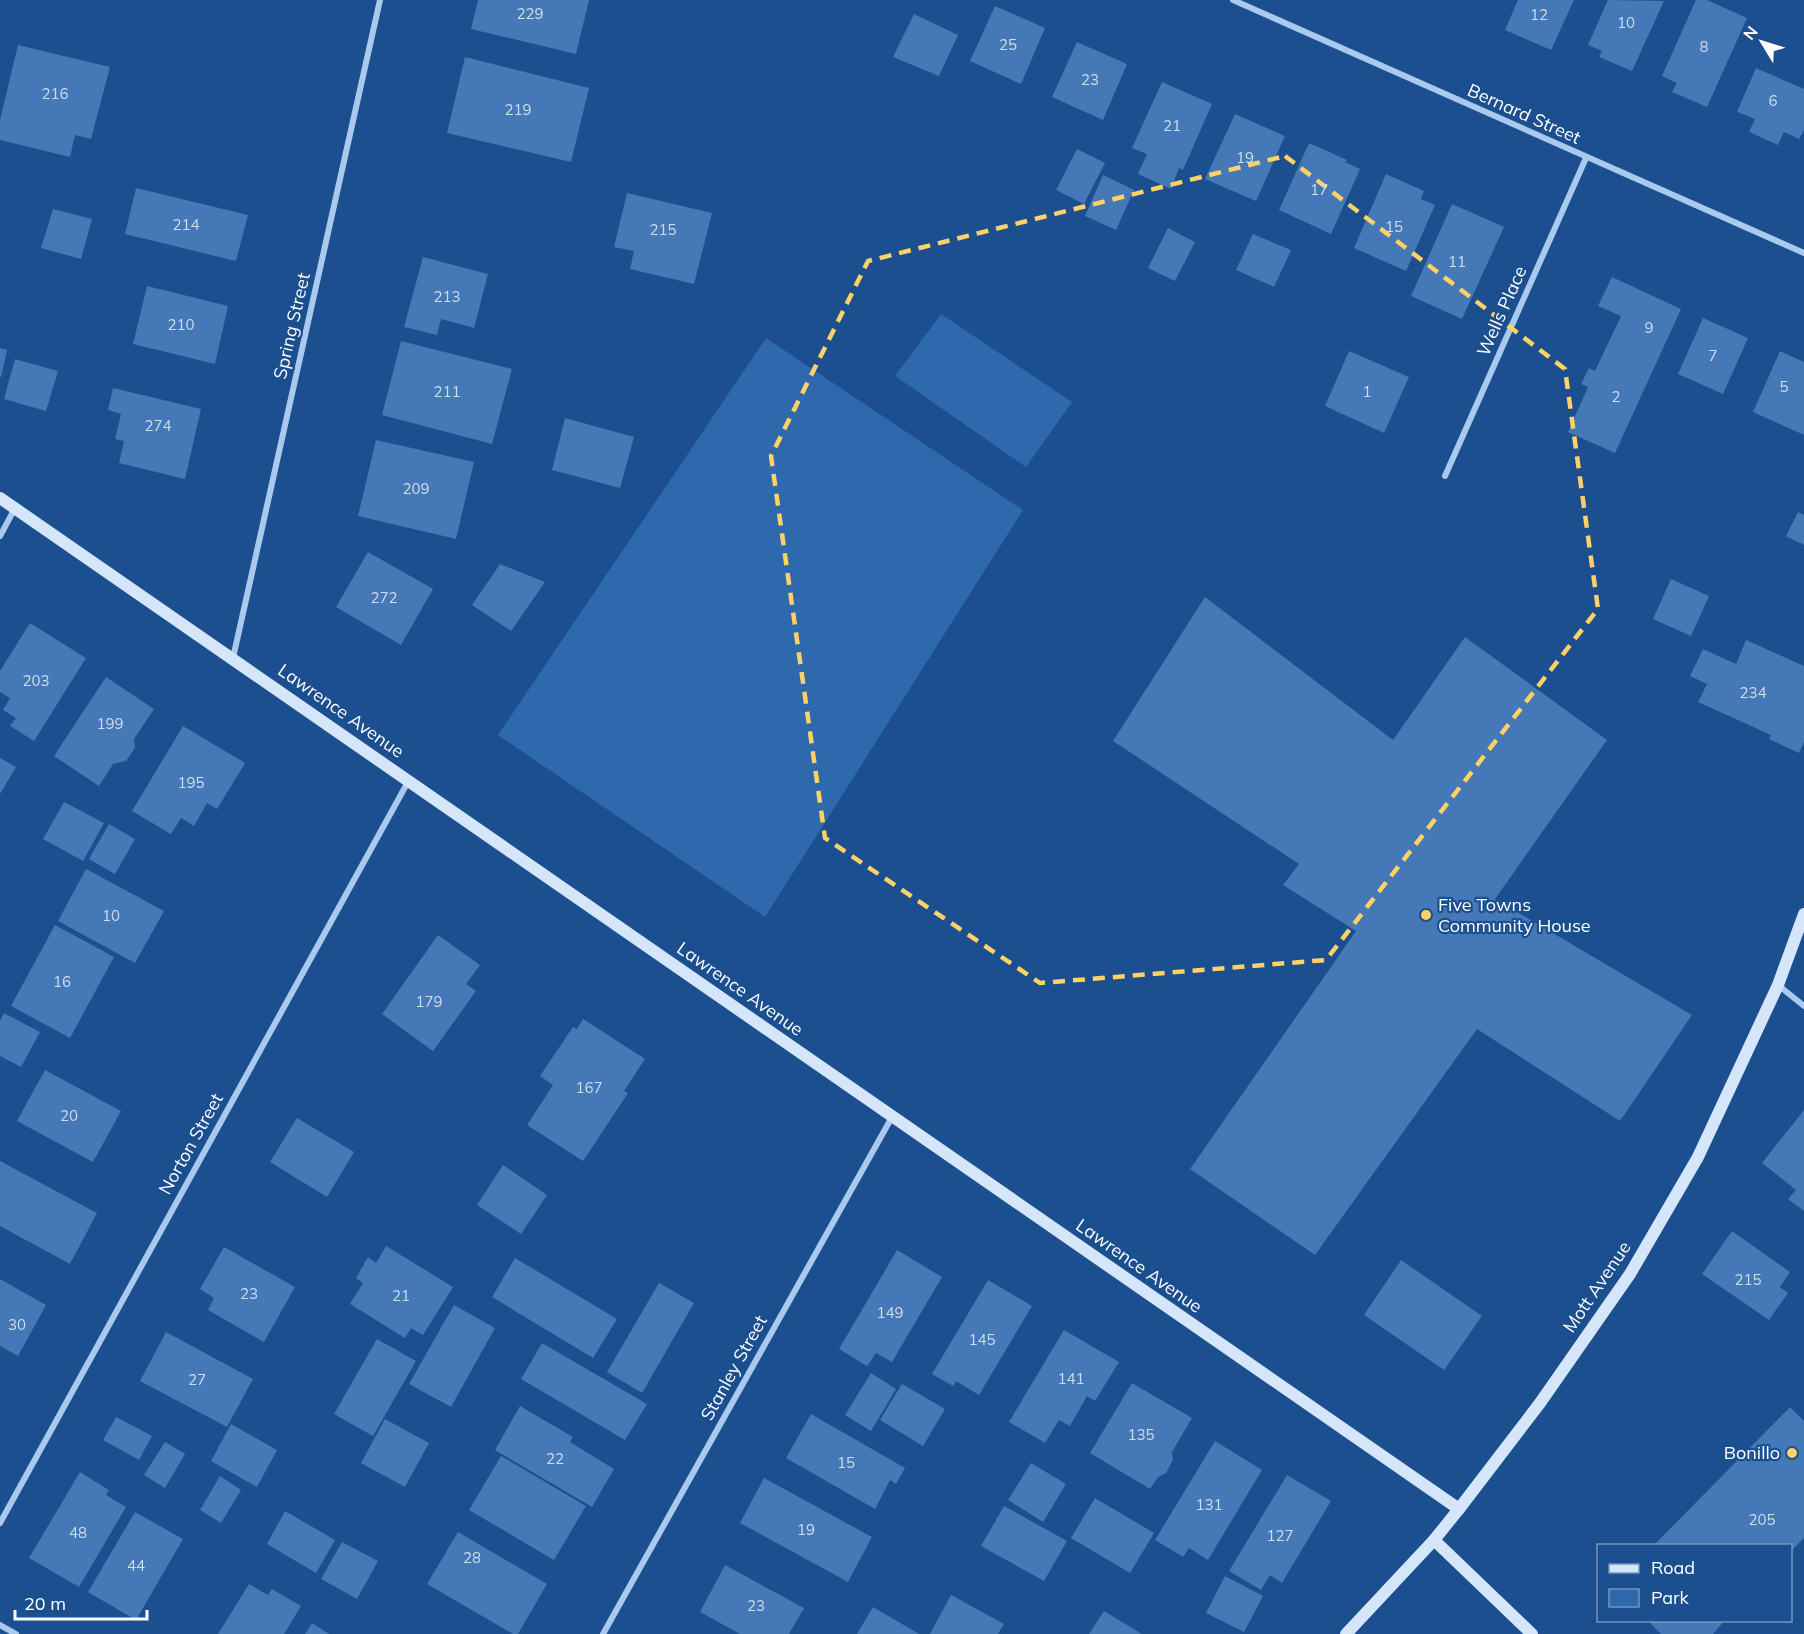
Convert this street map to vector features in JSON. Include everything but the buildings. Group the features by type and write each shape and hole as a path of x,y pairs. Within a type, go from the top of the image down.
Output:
{"street":[{"name":"Spring Street","path":"233,658 380,0"},
{"name":"Bernard Street","path":"1233,0 1804,253"},
{"name":"Wells Place","path":"1445,476 1586,158"},
{"name":"Lawrence Avenue","path":"0,498 1459,1509"},
{"path":"0,536 15,508"},
{"name":"Norton Street","path":"0,1523 409,780"},
{"name":"Mott Avenue","path":"1346,1634 1434,1540 1459,1509 1540,1403 1629,1274 1698,1157 1778,985 1804,914"},
{"path":"1778,985 1804,1006"},
{"name":"Stanley Street","path":"603,1634 892,1117"},
{"path":"1434,1540 1532,1634"},
{"path":"0,1625 16,1634"}],"highlighted area":[{"path":"1285,156 1565,369 1598,609 1326,960 1040,983 825,838 771,456 868,261"}],"green space":[{"path":"941,314 1072,402 1026,467 895,376"},
{"path":"766,338 1023,510 765,917 498,735"}],"place":[{"name":"Five Towns Community House","path":"1426,915"},
{"name":"Bonillo","path":"1792,1453"}]}
